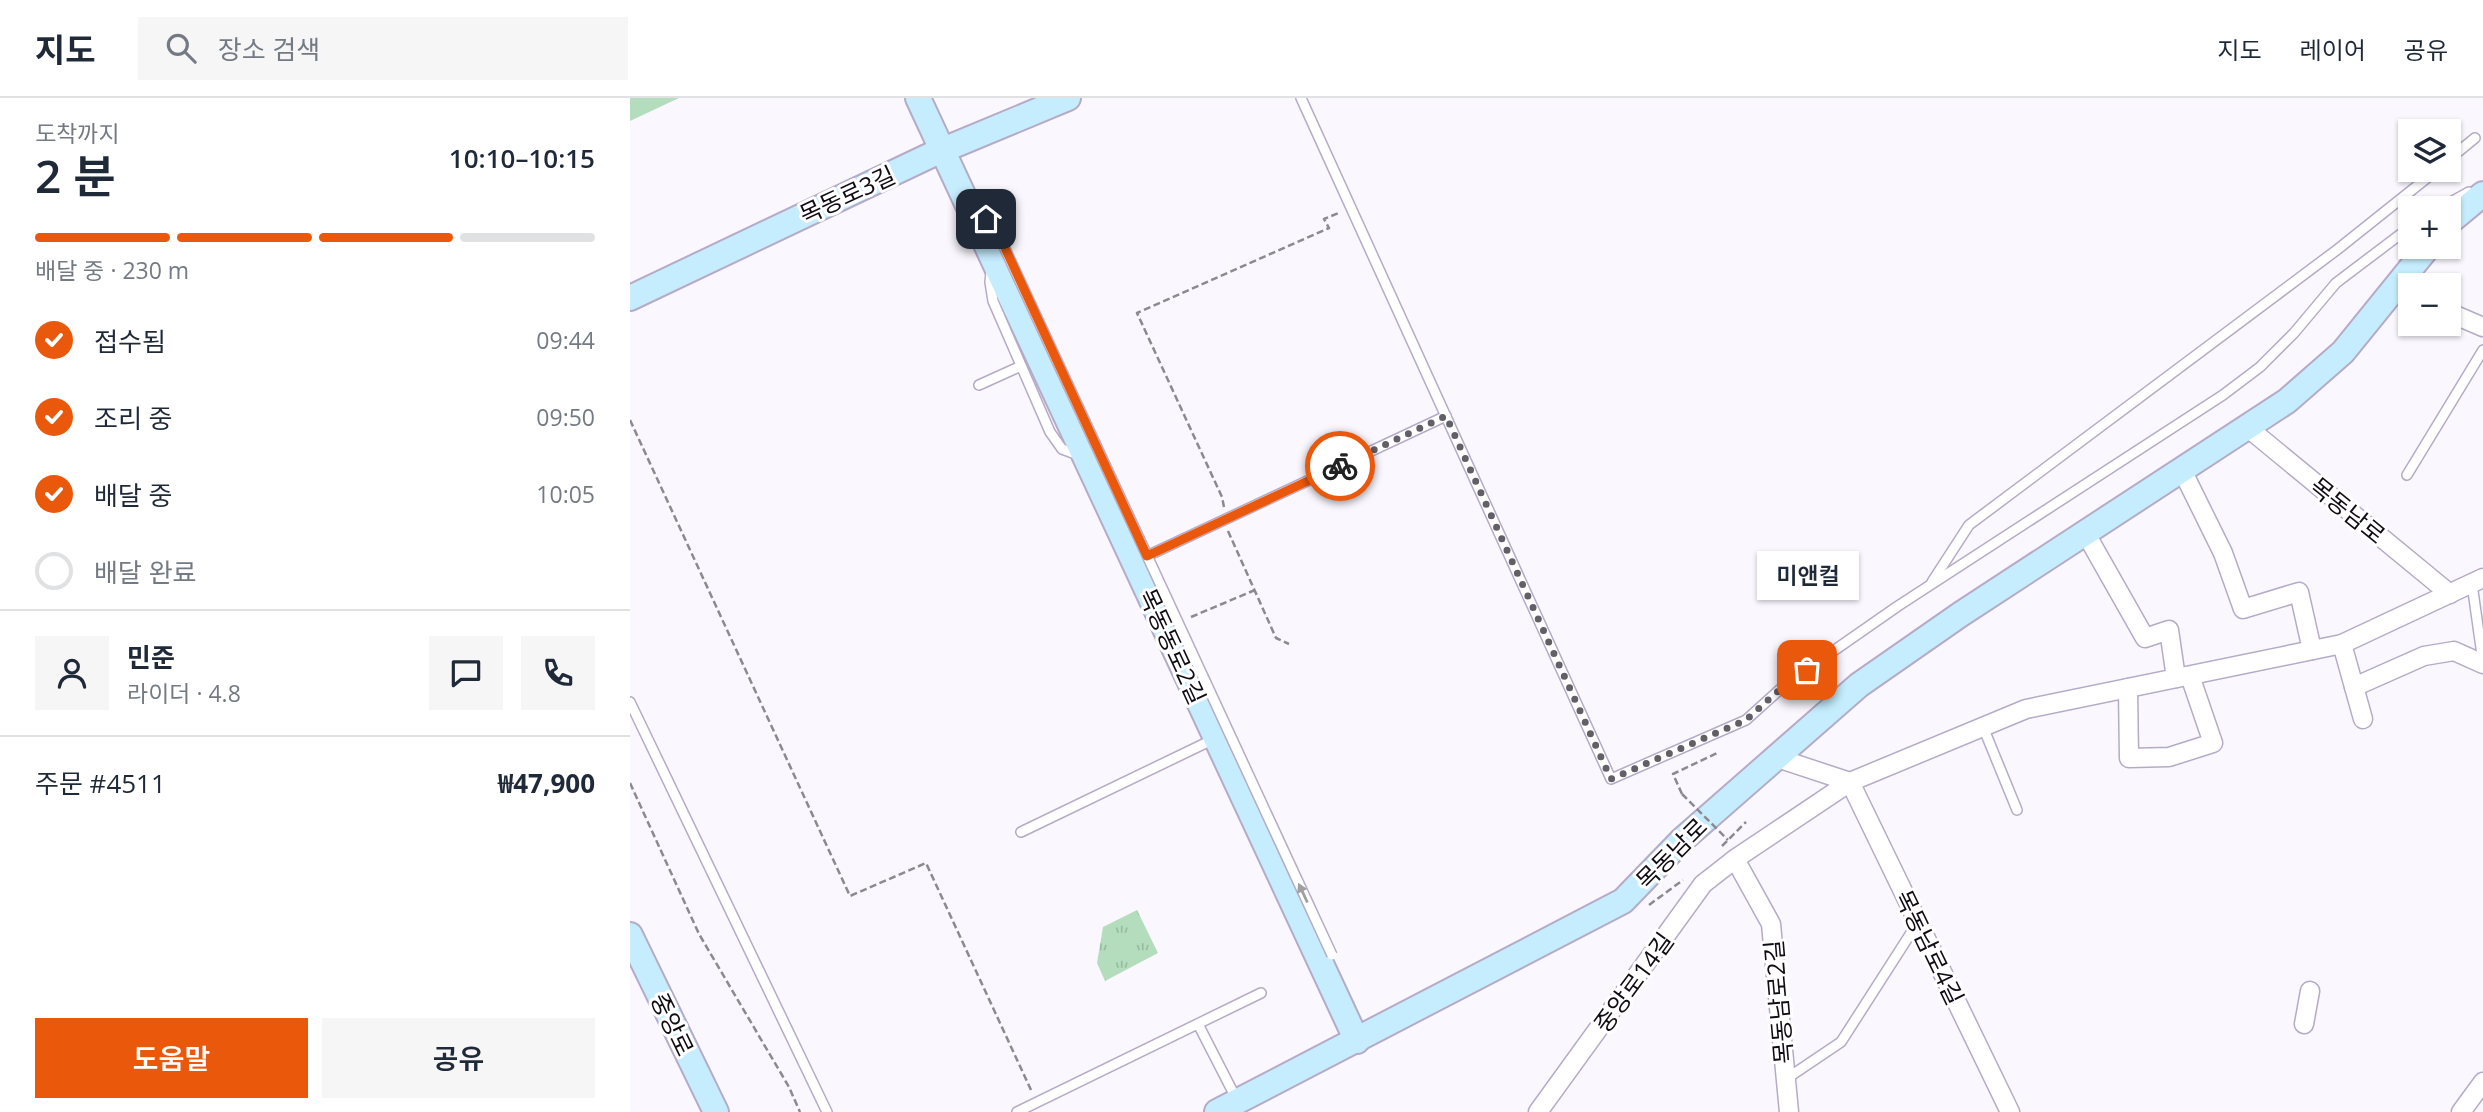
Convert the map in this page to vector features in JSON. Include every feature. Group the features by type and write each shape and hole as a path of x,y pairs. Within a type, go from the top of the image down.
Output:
{"main road":[{"name":"목동동로2길","path":"918,98 958,183 996,248 1085,457 1357,1041"},
{"name":"목동로3길","path":"630,298 943,150 1068,98"},
{"path":"2461,212 2483,194"},
{"name":"목동남로","path":"1227,1107 1622,901 1682,840 1859,685 1961,614 2287,401 2343,352 2398,296"},
{"name":"중앙로","path":"630,935 716,1112"}],"street":[{"path":"2461,318 2483,327"},
{"name":"목동남로","path":"2247,427 2450,594"},
{"path":"2182,470 2223,552 2243,609 2299,592 2312,650"},
{"path":"2086,534 2145,638 2169,630 2183,677 2213,743 2169,757 2129,758 2128,688"},
{"path":"1735,859 1850,782 2026,709 2342,644 2478,581"},
{"path":"2342,644 2363,719"},
{"path":"2354,687 2424,656 2454,651 2483,663"},
{"path":"1774,757 1850,782"},
{"name":"목동남로4길","path":"1850,782 2010,1112"},
{"name":"목동남로2길","path":"1735,859 1771,924 1788,1112"},
{"name":"중앙로14길","path":"1538,1112 1703,884 1735,859"},
{"path":"1332,955 1344,1013"},
{"path":"2304,1024 2310,991"},
{"path":"2461,1112 2483,1082"}],"lane":[{"path":"1301,98 1611,779 1746,720 1786,684 1929,586 2223,395 2260,367 2294,333 2336,283 2398,236"},
{"path":"2461,150 2476,138"},
{"path":"1929,586 1969,525 2338,249 2422,182"},
{"path":"2461,197 2483,185"},
{"path":"996,248 990,282 993,301 1050,432 1062,449 1085,457"},
{"path":"996,248 1147,556 1332,955"},
{"path":"2407,475 2483,350"},
{"path":"979,385 1021,366"},
{"path":"1147,556 1446,416"},
{"path":"2478,581 2483,663"},
{"path":"630,702 827,1112"},
{"path":"1983,727 2017,810"},
{"path":"1021,832 1216,738"},
{"name":"목동남로2길","path":"1786,1079 1841,1042 1918,922"},
{"path":"1017,1112 1261,993"},
{"path":"1198,1024 1227,1107"}],"path":[{"path":"1289,645 1276,638 1228,530 1222,497 1137,313 1329,228 1324,219 1351,208"},
{"path":"630,420 850,896 926,863 1037,1103"},
{"path":"1202,612 1255,590"},
{"path":"1717,753 1672,774 1682,794 1728,840 1746,822"},
{"path":"630,783 699,934 789,1087 800,1112"}],"green space":[{"path":"630,98 679,98 630,121"},
{"path":"1137,910 1158,953 1105,981 1097,963 1103,927"}],"way so far":[{"path":"1340,466 1446,416 1611,779 1746,720 1786,684 1807,670"}],"place":[{"name":"미앤컬","path":"1807,670"}],"route":[{"path":"986,219 1000,237 1147,556 1340,466"}]}
